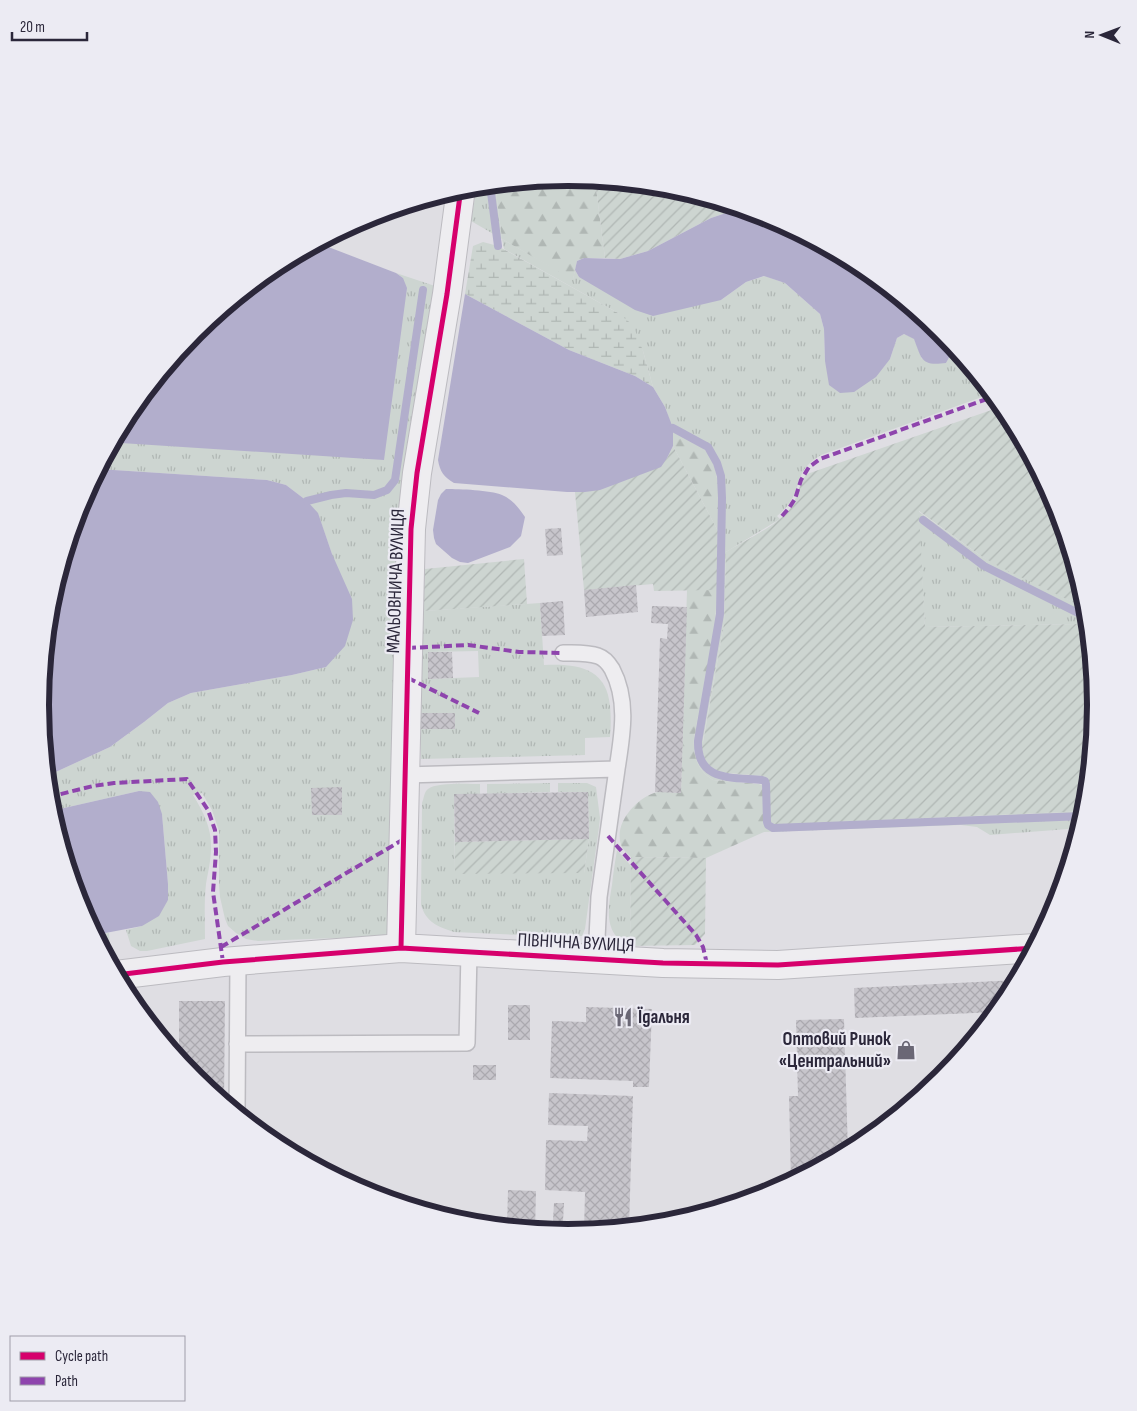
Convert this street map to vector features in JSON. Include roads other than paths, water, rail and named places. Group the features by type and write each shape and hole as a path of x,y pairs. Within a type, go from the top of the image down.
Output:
{"street":[{"name":"МАЛЬОВНИЧА ВУЛИЦЯ","path":"401,948 413,504 448,287 460,198"},
{"name":"ПІВНІЧНА ВУЛИЦЯ","path":"123,973 238,961 401,948 663,963 778,964 1028,948"}],"lane":[{"name":"ПІВНІЧНА ВУЛИЦЯ","path":"563,653 583,653 600,656 615,675 621,694 623,712 622,734 599,898 596,959"},
{"path":"405,774 617,769"},
{"path":"237,1044 467,1043 469,952"},
{"path":"237,1105 238,961"}],"waterway":[{"path":"491,192 498,246"},
{"path":"307,501 346,493 374,495 387,490 395,480 423,290"},
{"path":"673,428 708,447 717,463 721,476 720,614 698,741 699,754 703,764 710,771 728,777 765,781 767,822 773,828 1076,816"},
{"path":"923,520 984,566 1080,614"}],"place":[{"name":"Їдальня","path":"623,1017"},
{"name":"Оптовий Ринок «Центральний»","path":"906,1050"}]}
